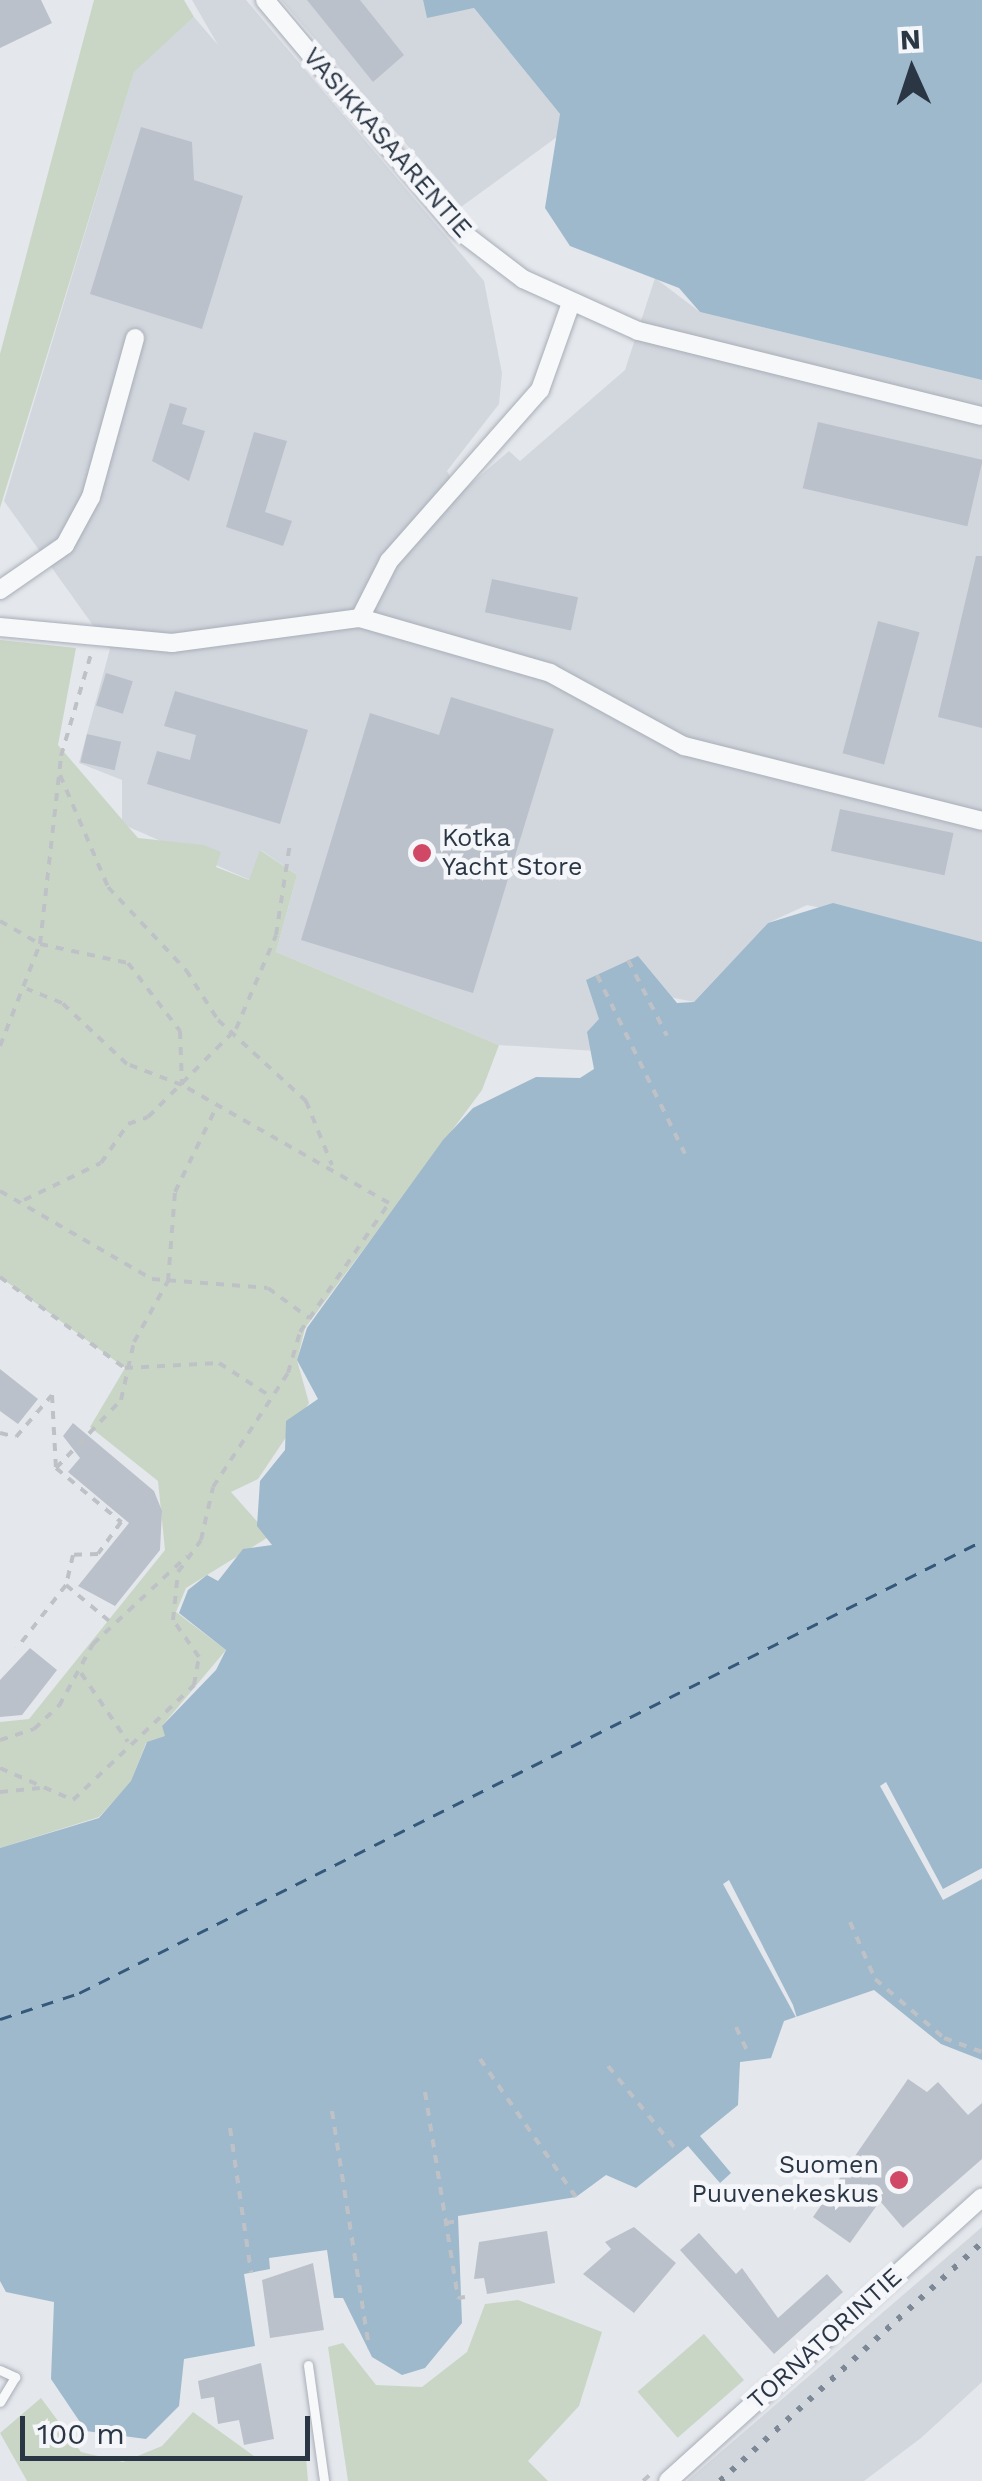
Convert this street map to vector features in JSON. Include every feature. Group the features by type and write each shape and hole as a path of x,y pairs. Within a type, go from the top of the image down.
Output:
{"street":[{"name":"VASIKKASAARENTIE","path":"266,0 456,228 570,303 695,348 982,416"},
{"path":"360,618 389,561 540,390 570,303"},
{"path":"0,590 65,546 92,496 134,338"},
{"path":"0,626 92,640 257,638 360,618 550,673 684,746 982,821"},
{"name":"TORNATORINTIE","path":"668,2481 982,2196"}],"lane":[{"path":"308,2365 324,2481"},
{"path":"0,2370 15,2378 0,2402"}],"path":[{"path":"0,1046 26,989 40,944 60,774 92,640"},
{"path":"60,774 108,887 319,1118 332,1165"},
{"path":"24,1200 101,1164 128,1124 182,1085 236,1029 276,936 290,842"},
{"path":"0,921 40,944 128,963 180,1031 182,1085"},
{"path":"628,960 668,1036"},
{"path":"597,975 685,1154"},
{"path":"0,1768 73,1800 129,1742 180,1700 200,1669 173,1620 178,1572 191,1554 212,1487 270,1396 309,1318 389,1202 332,1165 215,1110 182,1085 127,1064 62,1003 26,989"},
{"path":"56,1468 116,1412 125,1368 168,1281 166,1224 215,1110"},
{"path":"0,1191 24,1200 168,1281 268,1288 309,1318"},
{"path":"0,1277 125,1368 219,1363 270,1396"},
{"path":"0,1433 16,1437 52,1395 56,1468 121,1522 98,1554 74,1555 66,1585 17,1648"},
{"path":"0,1740 34,1730 114,1626 191,1554"},
{"path":"66,1585 114,1626"},
{"path":"80,1673 129,1742"},
{"path":"0,1792 40,1788"},
{"path":"850,1922 876,1979 944,2038 982,2052"},
{"path":"900,2010 905,2005"},
{"path":"736,2027 749,2055"},
{"path":"480,2059 576,2197"},
{"path":"608,2066 679,2153"},
{"path":"425,2092 458,2298 465,2296"},
{"path":"332,2111 369,2348"},
{"path":"230,2128 251,2272"},
{"path":"446,2223 458,2221"}],"shaded area":[{"path":"192,0 246,0 484,281 502,373 499,404 447,471 459,494 509,451 520,461 625,370 655,278 700,312 982,380 982,942 807,905 768,923 694,1002 586,980 600,1019 597,1051 499,1045 276,952 297,875 261,850 250,880 122,824 122,780 79,763 110,649 4,501 134,71 194,17 218,45"},
{"path":"281,0 423,0 427,17 474,8 560,114 561,134 461,207"},
{"path":"982,2227 982,2382 921,2438 864,2481 687,2481"}],"green space":[{"path":"94,0 184,0 194,17 134,72 0,508 0,354"},
{"path":"0,640 76,648 58,745 138,838 204,845 221,852 216,867 249,880 260,850 297,875 276,952 499,1045 482,1090 305,1328 297,1360 309,1403 258,1479 231,1492 270,1536 186,1588 176,1612 226,1650 162,1726 166,1736 146,1743 131,1782 99,1817 0,1848 0,1722 29,1719 165,1550 158,1481 90,1427 125,1368 0,1277"},
{"path":"518,2300 602,2332 579,2406 528,2461 548,2481 348,2481 328,2347 343,2343 376,2385 422,2387 467,2352 485,2304"},
{"path":"704,2334 744,2380 678,2438 638,2392"},
{"path":"41,2398 81,2452 123,2462 162,2446 193,2412 254,2456 306,2458 308,2481 27,2481 0,2433"}],"water":[{"path":"423,0 982,0 982,380 700,312 679,288 570,246 545,208 560,114 474,8 427,18"},
{"path":"833,903 982,942 982,2060 941,2044 874,1990 784,2021 771,2058 740,2062 738,2105 700,2136 731,2173 720,2183 688,2146 636,2188 606,2175 576,2197 458,2216 462,2323 425,2368 402,2375 372,2357 343,2298 334,2298 327,2250 269,2258 270,2269 244,2274 255,2346 184,2359 179,2406 146,2439 86,2431 51,2379 54,2302 6,2292 0,2281 0,1848 99,1818 131,1781 147,1742 165,1736 162,1726 216,1670 226,1650 179,1613 188,1590 207,1575 218,1581 243,1549 272,1545 257,1526 260,1481 285,1450 286,1421 318,1399 297,1360 307,1328 443,1140 473,1108 536,1077 580,1078 594,1069 587,1032 599,1019 586,980 638,956 677,1003 694,1002 768,923"}],"pier":[{"path":"886,1782 943,1889 982,1868 982,1879 943,1900 880,1786"},
{"path":"729,1880 793,2005 798,2021 723,1884"}],"building":[{"path":"0,0 41,0 52,23 0,48"},
{"path":"307,0 360,0 404,55 373,82"},
{"path":"141,127 192,142 194,180 243,196 202,329 90,294"},
{"path":"170,403 187,408 182,424 205,431 189,481 152,461"},
{"path":"818,422 982,460 967,526 803,488"},
{"path":"254,432 287,441 265,512 292,521 283,546 226,527"},
{"path":"976,556 982,556 982,728 938,717"},
{"path":"492,579 578,597 571,631 485,612"},
{"path":"878,621 920,632 884,764 843,753"},
{"path":"106,673 133,681 123,714 96,706"},
{"path":"175,691 308,730 280,824 147,784 157,751 190,760 196,735 164,726"},
{"name":"Kotka Yacht Store","path":"451,697 554,729 473,993 301,940 370,713 439,735"},
{"path":"87,734 121,742 115,770 80,762"},
{"path":"840,809 953,833 945,875 831,851"},
{"path":"0,1369 38,1399 18,1424 0,1411"},
{"path":"73,1423 154,1491 162,1511 160,1550 115,1606 78,1586 129,1523 68,1472 80,1458 63,1436"},
{"path":"30,1648 57,1670 22,1715 0,1717 0,1680"},
{"name":"Suomen Puuvenekeskus","path":"908,2079 927,2092 938,2082 968,2115 982,2103 982,2159 903,2228 880,2201 850,2243 813,2217"},
{"path":"634,2227 676,2263 634,2313 583,2274 611,2249 605,2242"},
{"path":"547,2231 555,2283 487,2294 484,2278 474,2279 479,2242"},
{"path":"699,2233 736,2274 742,2268 778,2318 827,2274 843,2292 774,2354 680,2250"},
{"path":"313,2263 324,2330 270,2338 262,2280"},
{"path":"261,2363 274,2439 244,2445 239,2420 218,2424 214,2397 201,2399 198,2381"}],"ferry route":[{"path":"0,2019 79,1993 982,1541"}],"railway":[{"path":"720,2481 982,2243"}],"place":[{"name":"Kotka Yacht Store","path":"422,853"},
{"name":"Suomen Puuvenekeskus","path":"899,2180"}]}
